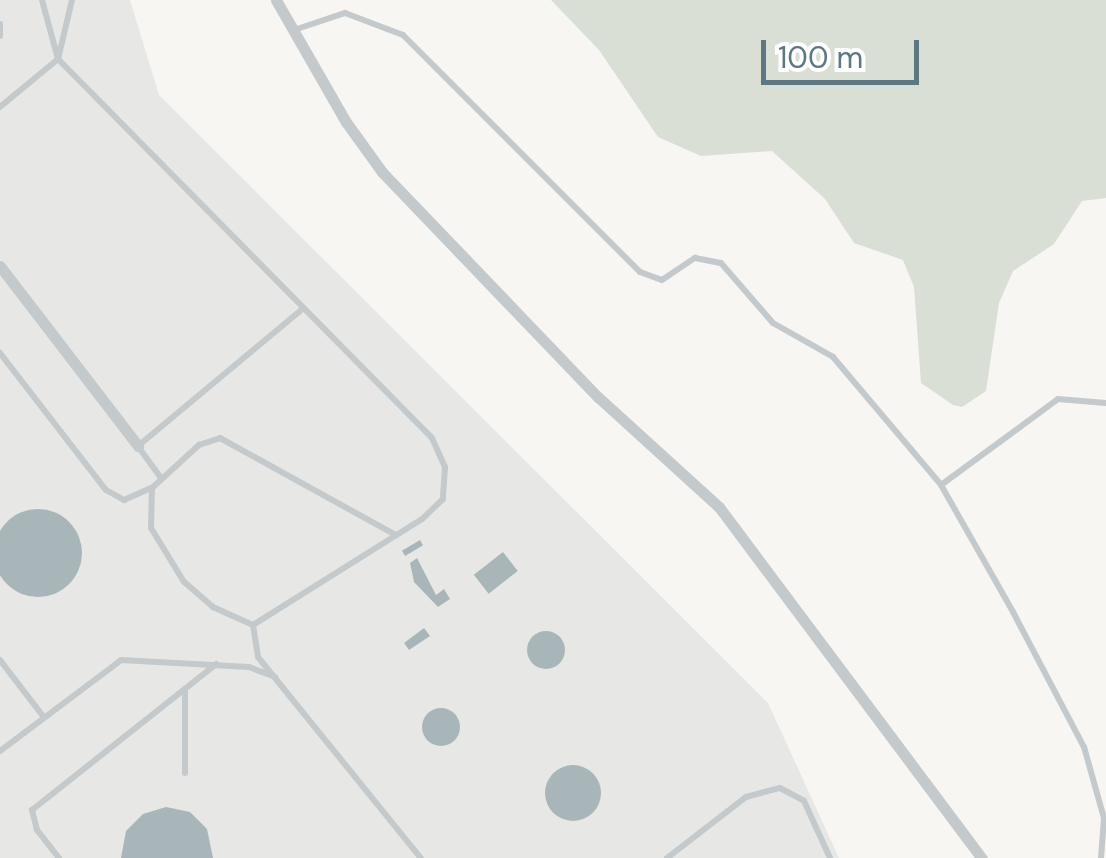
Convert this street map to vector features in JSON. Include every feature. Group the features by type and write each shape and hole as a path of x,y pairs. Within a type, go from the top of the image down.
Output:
{"street":[{"path":"276,0 346,122 403,196 610,408 719,507 982,858"},
{"path":"0,266 138,446"}],"lane":[{"path":"42,0 58,59 301,310 432,438 445,466 443,500 396,535 254,626"},
{"path":"0,107 58,59 72,0"},
{"path":"293,30 358,14 416,44 640,272 662,280 695,258 721,263 774,323 833,357 941,485 1084,747 1104,818 1101,858"},
{"path":"0,24 0,36"},
{"path":"161,478 138,446 301,310"},
{"path":"0,353 106,490 124,500 152,488 199,444 220,438 396,535"},
{"path":"941,485 1058,399 1106,403"},
{"path":"152,488 151,528 184,582 213,608 254,626"},
{"path":"254,626 253,646 275,677 421,858"},
{"path":"0,660 43,716"},
{"path":"0,751 121,660 249,666 275,677"},
{"path":"59,858 36,830 32,810 216,664"},
{"path":"185,688 185,773"},
{"path":"668,858 746,797 780,788 804,801 830,858"}],"shaded area":[{"path":"0,0 130,0 159,95 768,703 839,858 0,858"},
{"path":"551,0 1106,0 1106,198 1082,201 1054,244 1013,271 999,303 986,391 962,407 953,405 921,383 914,287 903,260 854,243 825,199 772,151 701,156 658,137 599,50"}],"building":[{"path":"38,509 63,516 75,528 82,553 75,578 63,590 38,597 13,590 1,578 -6,553 1,528 13,516"},
{"path":"420,540 423,545 405,556 402,551"},
{"path":"503,552 518,571 489,594 474,575"},
{"path":"417,558 436,595 444,589 450,599 438,607 414,582 410,563"},
{"path":"424,628 430,636 409,650 404,643"},
{"path":"546,631 559,637 565,650 559,663 546,669 533,663 527,650 533,637"},
{"path":"441,708 454,714 460,727 454,740 441,746 428,740 422,727 428,714"},
{"path":"573,765 593,773 601,793 593,813 573,821 553,813 545,793 553,773"},
{"path":"166,807 190,812 207,829 213,858 121,858 126,831 143,814"}]}
